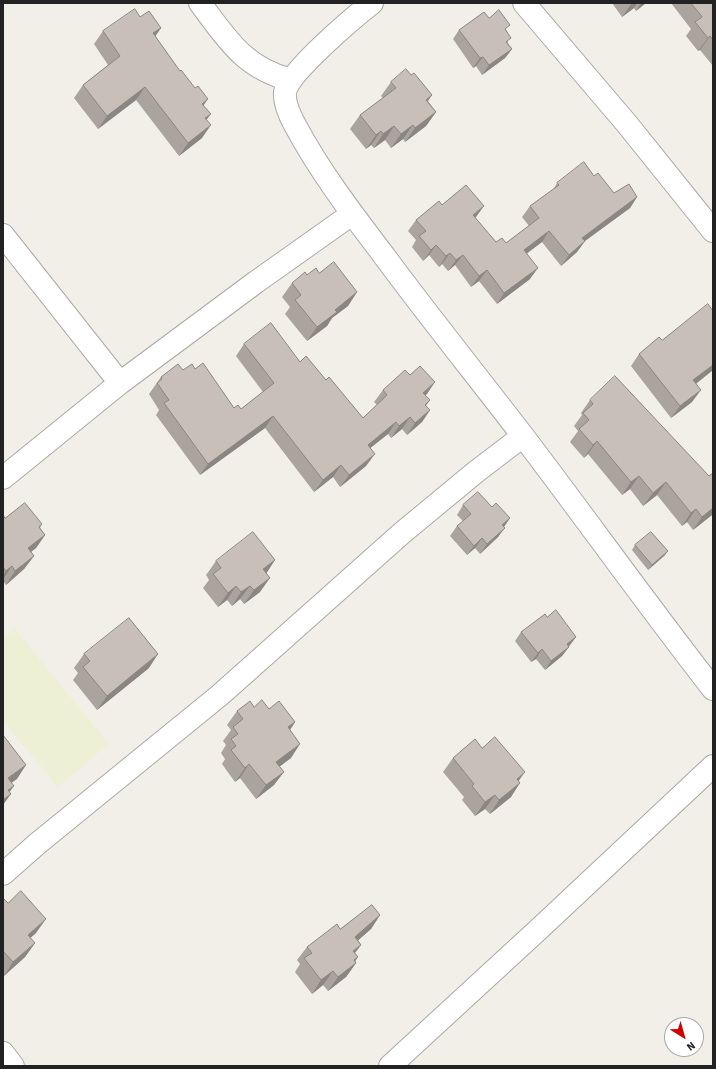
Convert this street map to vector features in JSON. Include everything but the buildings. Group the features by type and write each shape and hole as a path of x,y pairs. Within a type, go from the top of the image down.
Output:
{"street":[{"path":"200,3 231,45 242,55 265,72 290,80"},
{"path":"372,3 324,45 290,80 285,93 288,110 294,124 352,214 523,436 713,689"},
{"path":"524,3 627,124 713,231"},
{"path":"3,478 120,384 256,282 352,214"},
{"path":"3,235 120,384"},
{"path":"3,874 37,844 252,667 318,606 402,533 477,471 523,436"},
{"path":"390,1066 545,924 713,766"},
{"path":"3,1053 13,1066"}],"green space":[{"path":"15,629 109,744 58,787 3,721 3,638"}]}
